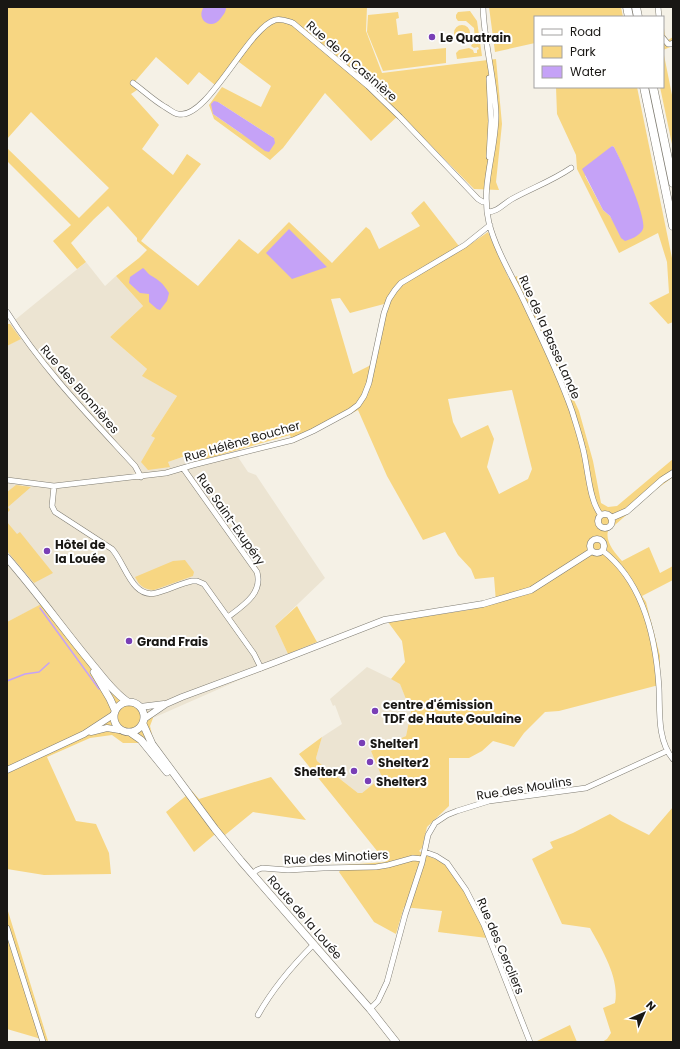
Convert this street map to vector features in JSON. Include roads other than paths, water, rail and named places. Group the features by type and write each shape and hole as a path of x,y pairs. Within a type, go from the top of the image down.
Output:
{"highway":[{"path":"644,88 673,226"},
{"path":"653,88 673,182"}],"main road":[{"path":"7,558 119,696 128,702 137,704 143,710 143,721 138,730 131,733 119,730 114,723 114,713 110,699 78,647"},
{"path":"114,713 120,704 128,702"},
{"name":"Route de la Louée","path":"143,721 152,744 198,807 252,874 370,1009 396,1042"},
{"name":"Route de la Louée","path":"131,733 141,740 173,780 198,807"}],"street":[{"name":"Rue de la Basse Lande","path":"483,7 485,34 496,116 495,139 489,166 486,192 487,212 490,225 503,258 562,385 583,449 594,502 601,515"},
{"name":"Rue de la Casinière","path":"133,83 157,102 180,115 186,114 194,110 212,93 260,29 274,20 282,19 292,23 368,86 400,116 480,200 486,202"},
{"path":"664,39 668,44 673,42"},
{"path":"487,212 495,211 510,200 552,180 571,168"},
{"path":"473,192 479,194 486,192"},
{"name":"Rue Hélène Boucher","path":"7,480 54,486 141,477 166,473 293,440 314,431 350,411 358,405 364,396 369,383 384,313 394,290 465,245 490,225"},
{"name":"Rue des Blonnières","path":"7,312 45,366 135,466 141,477"},
{"name":"Rue Saint-Exupéry","path":"183,468 257,572 259,585 256,593 228,617"},
{"path":"611,518 627,511 662,480 673,473"},
{"path":"54,486 52,506 55,512 112,549 117,554 134,586 140,591 154,594 185,583 197,581 204,584 254,654 261,668"},
{"path":"600,540 604,527 611,524 611,518 607,514 601,515 598,521 604,527"},
{"path":"592,551 590,544 593,540 600,540"},
{"path":"600,540 605,547 603,551"},
{"path":"140,707 166,704 391,618 483,604 531,590 592,551 599,553 603,551"},
{"path":"603,551 623,569 631,582 650,629 655,652 660,726 667,751 673,759"},
{"path":"143,721 166,704"},
{"path":"7,770 84,734 114,713"},
{"path":"84,734 107,728 119,730"},
{"name":"Rue des Moulins","path":"370,1009 378,1001 387,982 405,915 425,852 428,835 431,829 440,820 457,811 489,801 586,788 667,751"},
{"name":"Rue des Cercliers","path":"425,852 448,863 466,890 484,925 530,1042"},
{"name":"Rue des Minotiers","path":"252,874 262,868 288,870 376,867 388,866 413,858 423,859"},
{"path":"7,928 43,1042"},
{"path":"258,1015 264,1004 285,976 314,944"}],"water":[{"path":"204,7 226,7 225,12 217,22 209,24 205,22 201,16"},
{"path":"214,101 218,102 274,138 275,143 269,152 265,151 213,114 211,104"},
{"path":"612,146 614,147 633,188 643,223 643,229 640,234 625,241 621,238 610,216 603,210 582,169"},
{"path":"289,229 327,267 292,279 266,253"},
{"path":"143,268 161,282 169,293 167,301 160,310 149,302 149,294 140,293 129,283 130,277"}],"waterway":[{"path":"40,608 99,689"},
{"path":"7,681 25,674 39,672 49,663"}],"place":[{"name":"Le Quatrain","path":"432,37"},
{"name":"Hôtel de la Louée","path":"47,551"},
{"name":"Grand Frais","path":"129,641"},
{"name":"centre d'émission TDF de Haute Goulaine","path":"375,711"},
{"name":"Shelter1","path":"362,743"},
{"name":"Shelter2","path":"370,762"},
{"name":"Shelter4","path":"354,771"},
{"name":"Shelter3","path":"368,781"}]}
